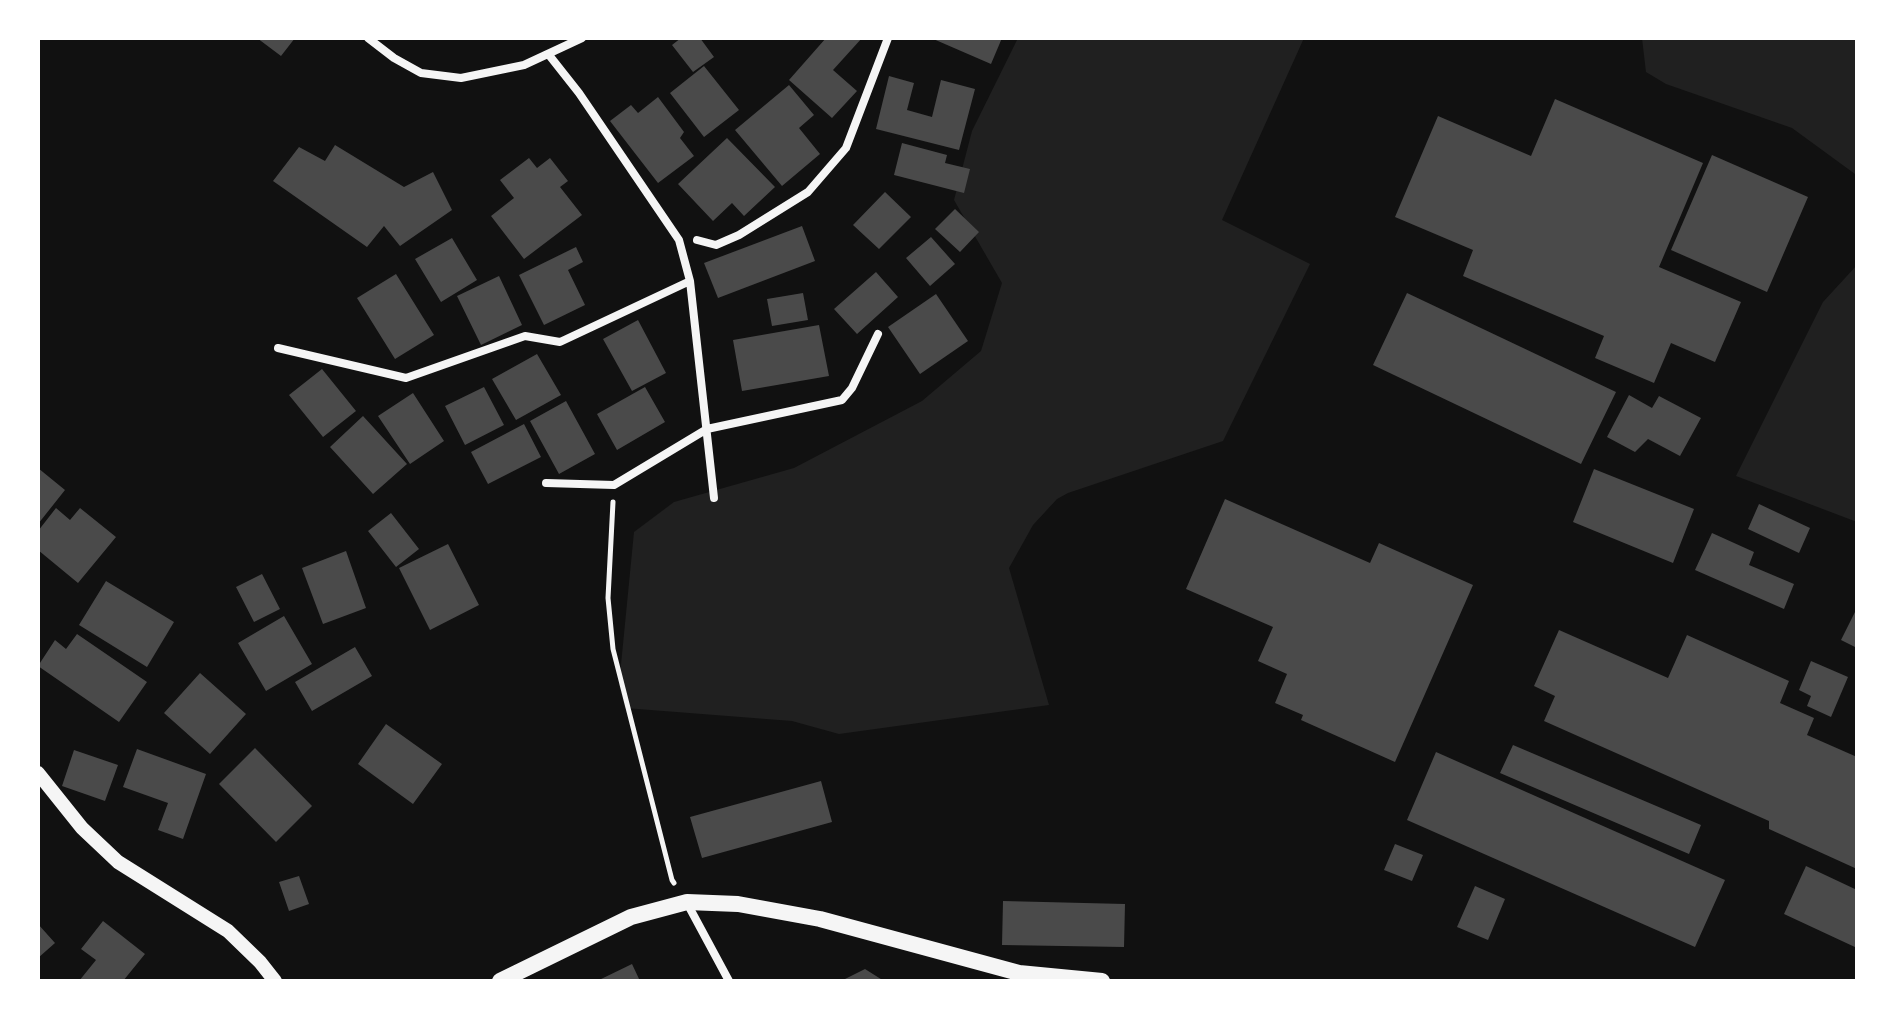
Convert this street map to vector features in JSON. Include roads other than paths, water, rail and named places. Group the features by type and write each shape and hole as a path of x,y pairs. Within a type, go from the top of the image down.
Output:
{"main road":[{"path":"500,981 631,917 687,902 738,904 820,919 1019,973 1102,981"}],"street":[{"path":"368,38 421,73 461,78 524,65 582,38"},
{"path":"697,240 716,245 739,235 808,192 846,148 888,38"},
{"path":"549,55 579,93 679,240 690,281 714,498"},
{"path":"278,348 406,378 525,336 560,342 690,281"},
{"path":"546,483 614,485 707,429 842,400 852,388 878,334"},
{"path":"38,773 82,828 118,862 228,931 275,981"},
{"path":"687,902 729,981"}]}
